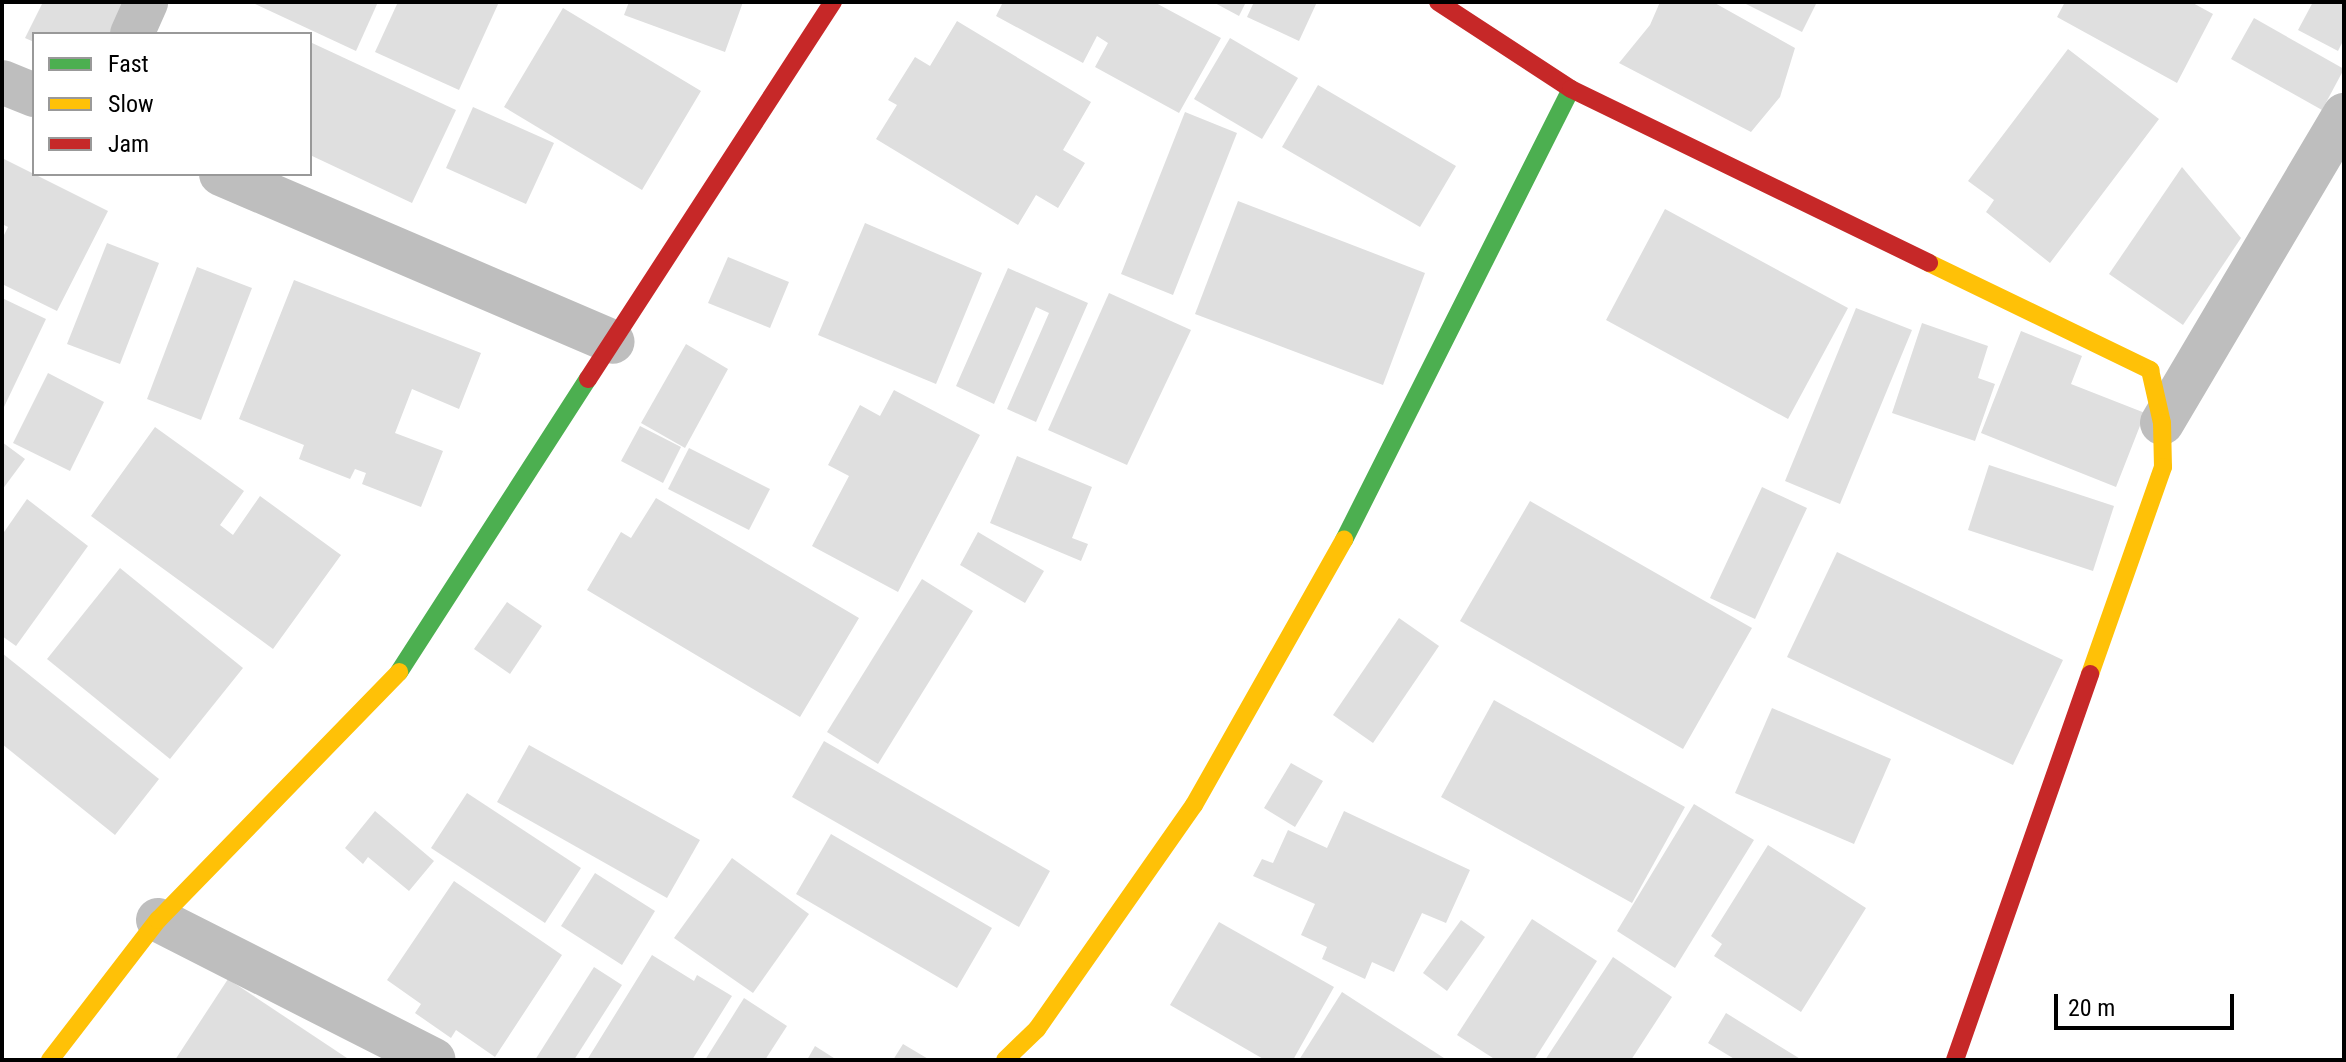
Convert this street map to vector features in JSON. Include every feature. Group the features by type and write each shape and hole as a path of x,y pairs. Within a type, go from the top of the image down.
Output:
{"street":[{"path":"133,32 146,2"},
{"path":"50,1060 158,920 396,676 833,2"},
{"path":"1438,2 1571,89 2150,370 2162,423 2163,467 1955,1060"},
{"path":"2,82 32,94"},
{"path":"1005,1060 1037,1029 1194,805 1327,574 1571,89"},
{"path":"2162,423 2344,115"},
{"path":"226,176 613,342"},
{"path":"158,920 434,1060"}],"building":[{"path":"43,2 126,2 111,32 32,32 32,41 25,38"},
{"path":"251,2 378,2 356,51"},
{"path":"398,2 499,2 459,90 375,52"},
{"path":"629,2 743,2 725,52 624,15"},
{"path":"1003,2 1154,2 1221,38 1179,113 1095,67 1108,43 1097,36 1083,63 996,16"},
{"path":"1213,2 1246,2 1239,16"},
{"path":"1254,2 1317,2 1299,41 1247,17"},
{"path":"1660,2 1713,2 1795,48 1780,97 1751,132 1619,63 1650,25"},
{"path":"1742,2 1817,2 1802,32"},
{"path":"2065,2 2191,2 2213,14 2177,83 2057,17"},
{"path":"2313,2 2344,2 2344,39 2338,51 2298,30"},
{"path":"563,8 701,91 642,190 504,107"},
{"path":"2254,18 2344,69 2322,110 2231,59"},
{"path":"957,21 1091,102 1063,150 1085,163 1058,208 1036,195 1018,225 876,139 897,105 888,100 915,57 930,66"},
{"path":"1230,38 1298,78 1262,139 1194,99"},
{"path":"312,43 456,110 412,203 312,156"},
{"path":"2068,49 2159,119 2050,263 1986,212 1994,200 1968,181"},
{"path":"1318,85 1456,166 1420,227 1282,147"},
{"path":"473,107 554,143 526,204 446,168"},
{"path":"1185,112 1237,133 1173,295 1121,274"},
{"path":"2,158 32,173 32,176 38,176 108,211 57,311 2,284 2,239 8,227 2,224"},
{"path":"2182,167 2241,238 2183,325 2109,274"},
{"path":"1238,201 1425,273 1383,385 1195,314"},
{"path":"1665,209 1848,308 1788,419 1606,320"},
{"path":"865,223 982,273 936,384 818,335"},
{"path":"107,243 159,263 120,364 67,344"},
{"path":"728,257 789,282 770,328 708,303"},
{"path":"197,267 252,288 201,420 147,399"},
{"path":"1008,268 1088,303 1036,422 1007,409 1049,313 1036,307 994,404 956,386"},
{"path":"294,280 481,353 459,409 412,389 395,433 443,451 421,507 362,484 366,473 355,469 350,479 299,459 304,445 239,419"},
{"path":"1109,293 1191,330 1127,465 1048,430"},
{"path":"2,298 46,319 4,407 2,406"},
{"path":"1856,308 1912,330 1840,504 1785,481"},
{"path":"1922,323 1988,346 1978,378 1995,384 1975,441 1892,413"},
{"path":"2021,331 2082,356 2071,384 2145,413 2116,487 1981,433"},
{"path":"686,344 728,369 685,448 641,423"},
{"path":"48,373 104,402 70,471 13,443"},
{"path":"894,390 980,435 898,592 812,546 849,476 828,465 860,405 880,416"},
{"path":"640,426 681,447 663,483 621,461"},
{"path":"155,427 244,491 220,525 233,535 260,496 341,555 273,649 91,516"},
{"path":"2,442 25,459 2,490"},
{"path":"689,448 770,489 749,530 668,489"},
{"path":"1017,456 1092,487 1072,538 1088,544 1081,561 990,523"},
{"path":"1989,465 2114,506 2093,571 1968,530"},
{"path":"1762,487 1807,508 1755,619 1710,598"},
{"path":"656,498 859,618 800,717 587,590 621,532 631,538"},
{"path":"27,499 88,546 16,646 2,636 2,535"},
{"path":"1530,501 1752,628 1683,749 1460,621"},
{"path":"978,532 1044,571 1025,603 960,565"},
{"path":"1837,552 2063,660 2013,765 1787,657"},
{"path":"120,568 243,668 170,759 47,659"},
{"path":"922,579 973,611 878,764 827,732"},
{"path":"507,602 542,626 510,674 474,649"},
{"path":"1399,618 1439,646 1373,743 1333,715"},
{"path":"2,653 159,779 115,835 2,744"},
{"path":"1494,700 1685,807 1632,903 1441,797"},
{"path":"1772,708 1891,759 1854,844 1735,793"},
{"path":"824,741 1050,871 1019,927 792,797"},
{"path":"529,745 700,840 667,898 497,802"},
{"path":"1291,763 1323,781 1295,827 1264,808"},
{"path":"467,793 581,868 545,923 431,848"},
{"path":"1694,804 1754,840 1675,968 1617,931"},
{"path":"375,811 434,861 409,891 368,857 363,864 345,848"},
{"path":"1344,811 1470,870 1446,923 1422,913 1394,972 1372,962 1365,979 1322,959 1327,947 1301,935 1315,904 1253,876 1262,859 1273,863 1288,830 1327,848"},
{"path":"831,834 992,928 957,988 796,894"},
{"path":"1768,845 1866,908 1801,1012 1714,956 1722,944 1711,936"},
{"path":"732,858 809,914 753,993 674,938"},
{"path":"595,873 655,911 622,965 561,926"},
{"path":"454,881 562,955 495,1057 456,1030 451,1038 415,1013 421,1004 387,980"},
{"path":"1532,919 1597,961 1534,1060 1496,1060 1457,1035"},
{"path":"1461,920 1485,937 1447,991 1423,973"},
{"path":"1219,922 1334,987 1293,1060 1265,1060 1170,1005"},
{"path":"652,955 694,981 697,975 732,996 692,1060 587,1060"},
{"path":"1613,957 1672,997 1631,1060 1545,1060"},
{"path":"594,967 622,985 574,1060 535,1060"},
{"path":"228,979 350,1060 175,1060"},
{"path":"1342,992 1447,1060 1299,1060"},
{"path":"744,998 787,1026 765,1060 705,1060"},
{"path":"1726,1013 1802,1060 1736,1060 1708,1043"},
{"path":"903,1044 930,1060 893,1060"},
{"path":"815,1046 837,1060 807,1060"}],"traffic: fast":[{"path":"1344,540 1571,89"},
{"path":"399,672 588,379"}],"traffic: slow":[{"path":"1929,263 2150,370 2162,423 2163,467 2090,674"},
{"path":"1005,1060 1037,1029 1194,805 1344,540"},
{"path":"50,1060 158,920 399,672"}],"traffic: jam":[{"path":"588,379 833,2"},
{"path":"1438,2 1571,89 1929,263"},
{"path":"1955,1060 2090,674"}]}
